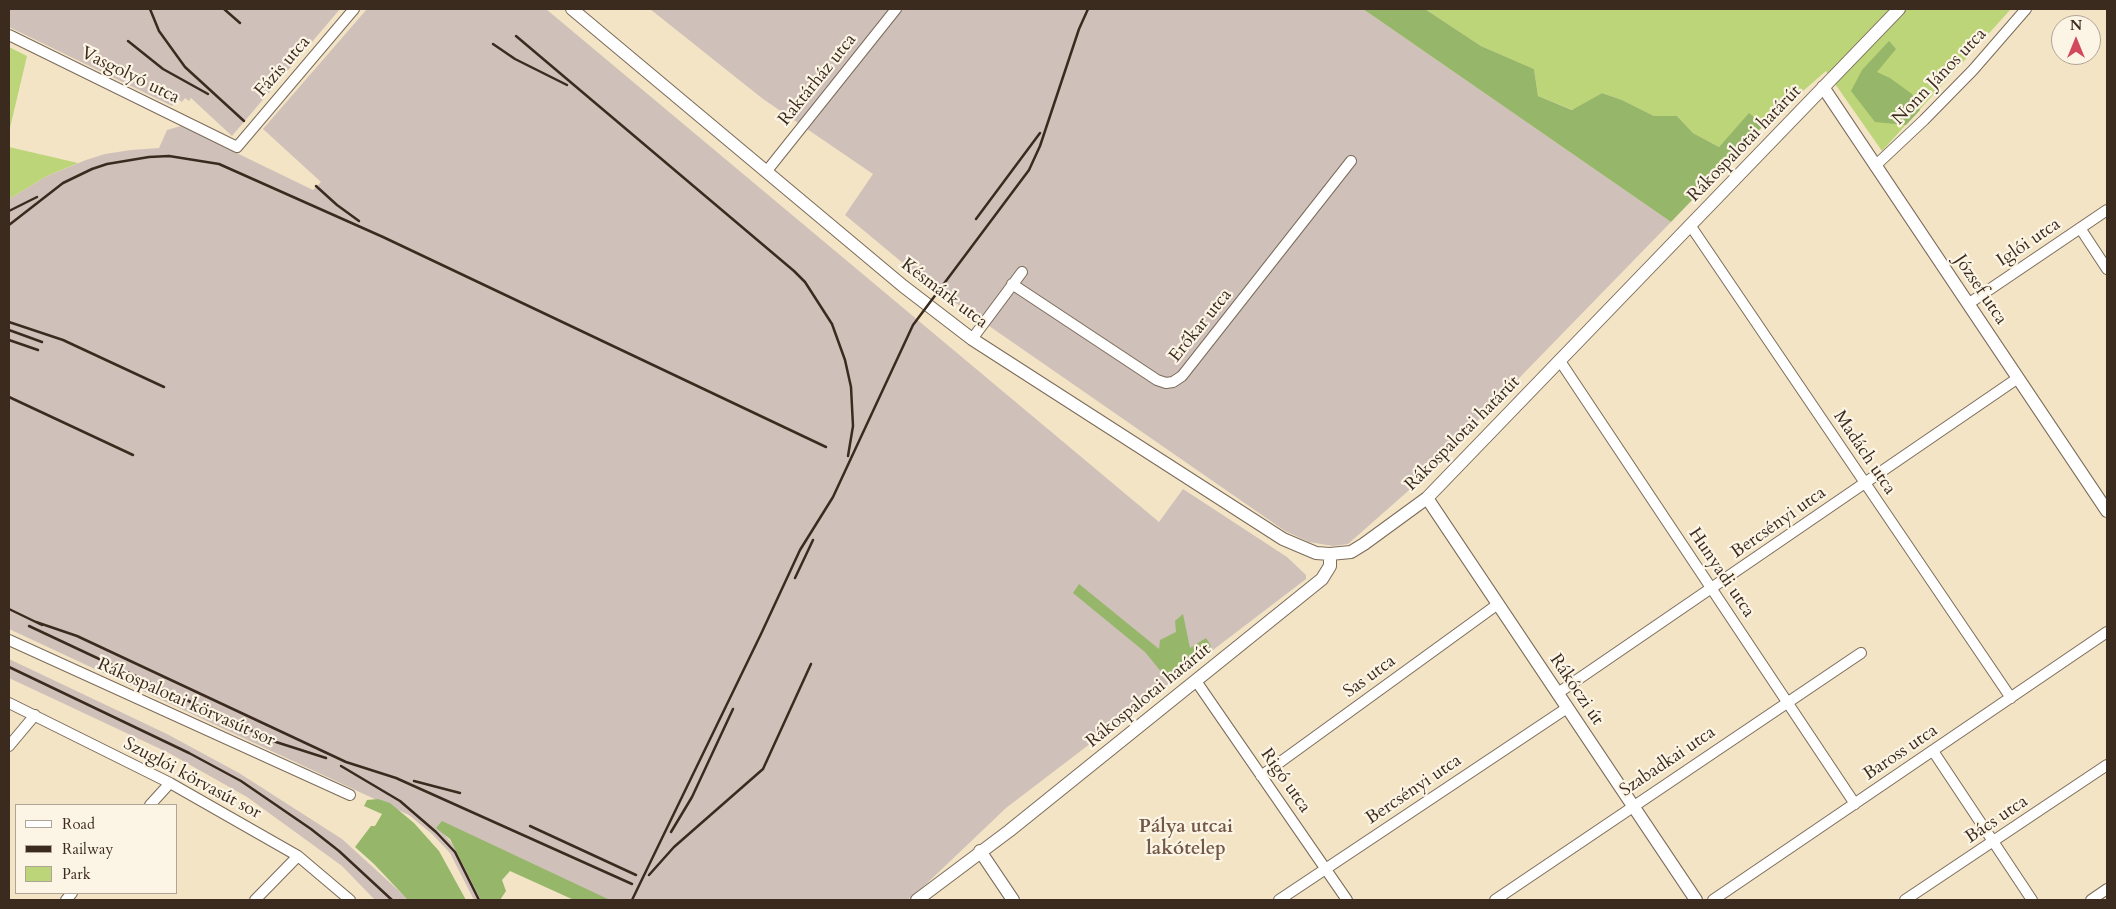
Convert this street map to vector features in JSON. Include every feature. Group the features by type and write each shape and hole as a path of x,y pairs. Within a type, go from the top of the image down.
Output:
{"street":[{"name":"Fázis utca","path":"237,146 354,9"},
{"name":"Késmárk utca","path":"572,9 903,286 972,339 1283,539 1316,553 1330,554"},
{"name":"Raktárház utca","path":"766,172 896,9"},
{"name":"Rákospalotai határút","path":"917,900 1009,831 1322,580 1330,566 1330,554 1351,552 1428,498 1899,9"},
{"name":"Nonn János utca","path":"1875,166 1973,70 2026,9"},
{"name":"Vasgolyó utca","path":"9,34 237,146"},
{"name":"József utca","path":"1823,88 2107,511"},
{"name":"Erőkar utca","path":"1012,284 1157,380 1166,383 1173,382 1182,376 1351,161"},
{"name":"Iglói utca","path":"1968,304 2107,210"},
{"name":"Madách utca","path":"1690,225 2011,698"},
{"path":"2080,228 2107,268"},
{"path":"972,339 1022,272"},
{"name":"Hunyadi utca","path":"1560,361 1854,804"},
{"name":"Bercsényi utca","path":"1558,694 2018,378"},
{"name":"Rákóczi út","path":"1428,498 1696,900"},
{"name":"Sas utca","path":"1262,776 1498,604"},
{"name":"Baross utca","path":"1713,900 2107,632"},
{"name":"Rákospalotai körvasút sor","path":"9,640 350,795"},
{"name":"Szabadkai utca","path":"1495,900 1861,653"},
{"name":"Rigó utca","path":"1196,680 1348,900"},
{"name":"Szuglói körvasút sor","path":"9,703 170,783 298,856 350,900"},
{"name":"Bercsényi utca","path":"1279,900 1567,708"},
{"path":"9,746 35,715"},
{"path":"1933,750 2032,900"},
{"name":"Bács utca","path":"1905,900 2107,765"},
{"path":"151,804 170,783"},
{"path":"980,851 1013,900"},
{"path":"255,900 298,856"},
{"path":"2091,900 2107,890"}],"shaded area":[{"path":"9,9 340,9 232,136 191,98 189,101 185,98 182,102 178,99 172,106 9,27"},
{"path":"367,9 546,9 1159,522 1183,489 1287,557 1306,575 1306,579 1006,808 907,900 582,900 444,834 459,852 483,900 474,900 450,853 432,834 409,815 9,629 9,199 47,176 86,160 105,154 159,148 167,130 181,126 313,190 321,182 263,129"},
{"path":"650,9 1363,9 1671,222 1416,484 1348,544 1333,546 1309,542 1285,531 927,283 845,215 873,174 763,99"},
{"path":"9,659 167,734 239,773 342,839 409,900 375,900 342,866 247,797 169,753 9,678"}],"green space":[{"path":"1363,9 1425,9 1481,46 1534,69 1538,96 1572,110 1602,93 1622,100 1654,116 1677,116 1693,133 1719,147 1749,113 1764,125 1671,222"},
{"path":"1425,9 2011,9 1882,151 1826,71 1764,125 1749,114 1719,147 1693,133 1677,116 1654,116 1622,100 1602,93 1573,110 1538,96 1534,69 1481,46"},
{"path":"1889,41 1896,49 1877,72 1890,78 1912,94 1920,110 1906,125 1875,122 1851,91 1862,70"},
{"path":"9,47 27,56 9,132"},
{"path":"9,147 78,163 47,176 9,199"},
{"path":"1079,584 1159,649 1160,640 1176,632 1175,621 1183,614 1190,648 1206,638 1211,646 1167,679 1145,652 1073,593"},
{"path":"378,799 390,803 414,823 439,851 466,900 408,900 355,847 371,826 375,826 382,814 364,806 367,800"},
{"path":"442,821 610,900 574,900 510,871 502,880 506,891 500,900 481,900 450,839 436,828"}],"railway":[{"path":"150,9 159,31 185,67 244,121"},
{"path":"224,9 240,23"},
{"path":"632,900 800,550 833,497 913,325 1029,170 1040,146 1079,29 1088,9"},
{"path":"516,36 805,282 832,324 845,360 851,387 853,426 848,456"},
{"path":"128,41 163,69 208,94"},
{"path":"493,44 515,59 567,85"},
{"path":"976,219 1040,133"},
{"path":"9,225 63,183 107,164 149,157 169,156 219,164 383,237 826,447"},
{"path":"316,186 359,221"},
{"path":"9,211 37,197"},
{"path":"9,322 63,340 164,387"},
{"path":"9,330 42,342"},
{"path":"9,340 38,350"},
{"path":"9,397 133,455"},
{"path":"795,578 813,540"},
{"path":"9,609 42,625"},
{"path":"36,622 77,636 346,762 396,778 632,884"},
{"path":"29,626 276,742 326,758"},
{"path":"649,875 674,847 763,769 811,664"},
{"path":"9,667 189,753 241,781 311,829 339,851 392,900"},
{"path":"671,832 692,797 733,709"},
{"path":"341,766 400,801 436,832 455,852 479,900"},
{"path":"414,781 460,793"},
{"path":"530,826 636,875"}],"district":[{"name":"Pálya utcai lakótelep","path":"1186,839"}]}
